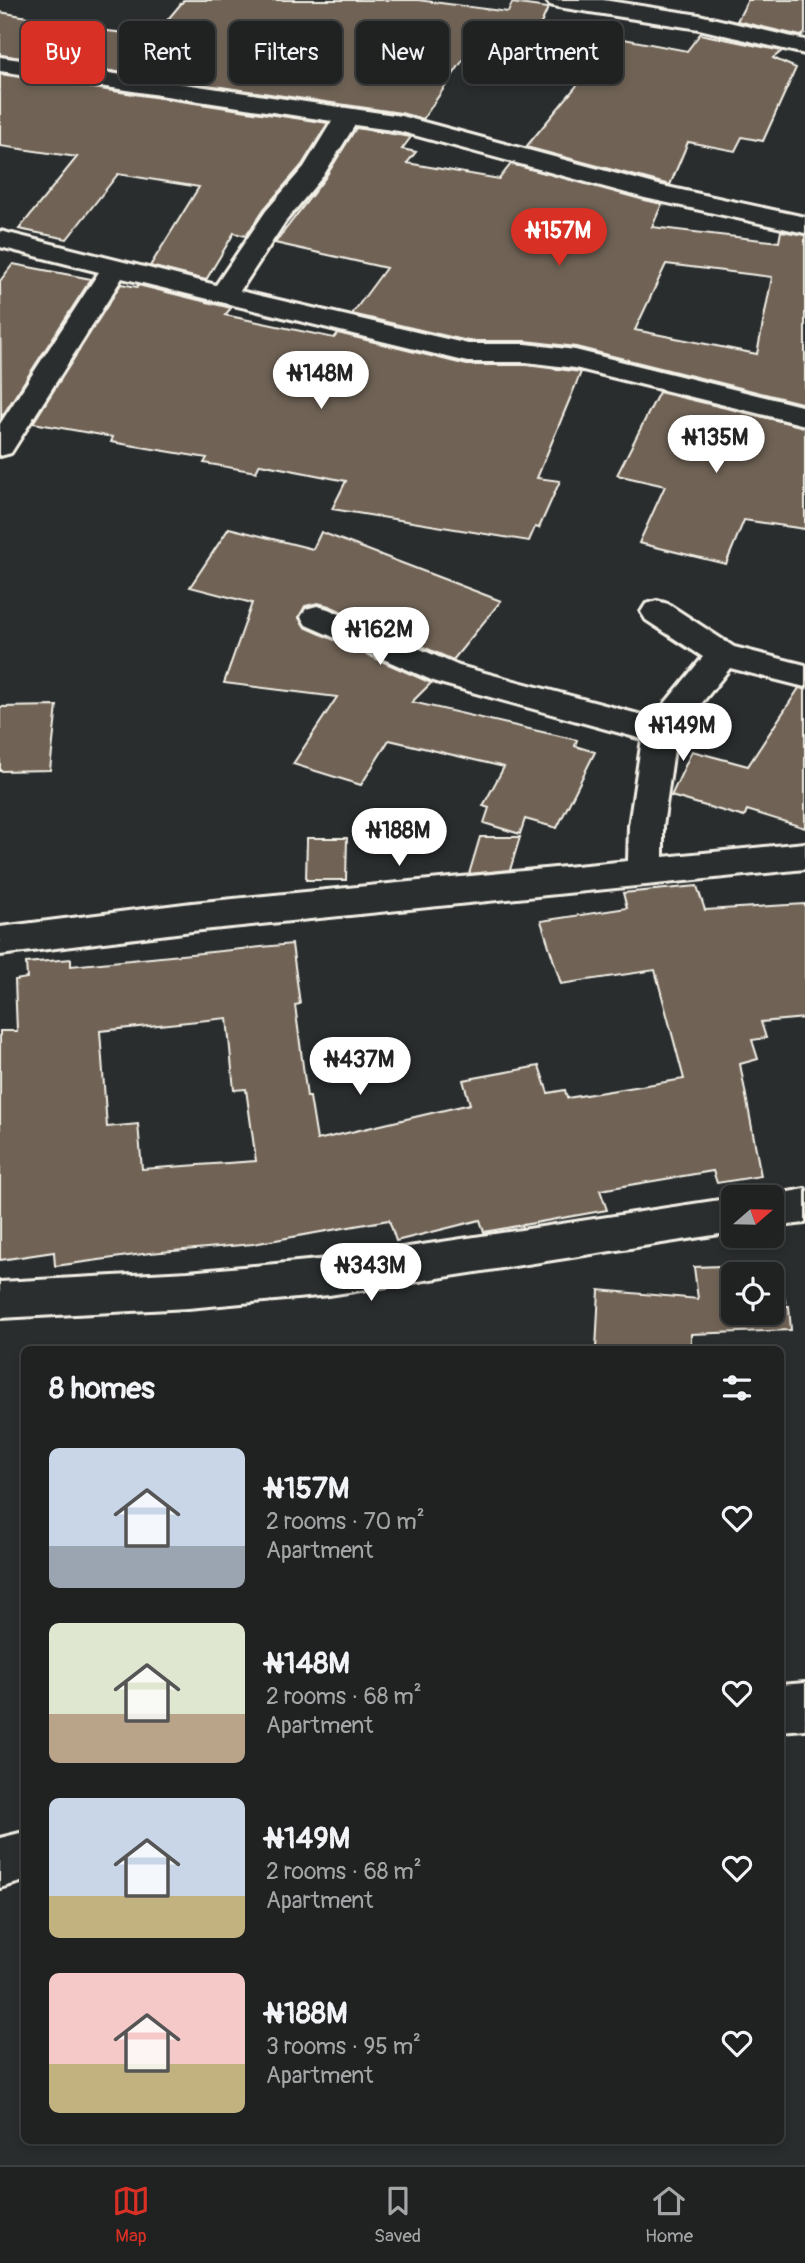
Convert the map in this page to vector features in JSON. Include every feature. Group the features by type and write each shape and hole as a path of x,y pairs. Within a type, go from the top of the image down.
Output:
{"street":[{"path":"558,0 699,22 805,47"},
{"path":"0,64 401,124 654,192 805,225"},
{"path":"225,294 275,217 314,171 348,116"},
{"path":"0,239 352,327 468,352 526,352 575,359 805,416"},
{"path":"0,447 116,266"},
{"path":"657,612 723,655 805,676"},
{"path":"317,617 448,674 660,732"},
{"path":"645,872 646,826 660,732 723,655"},
{"path":"0,941 192,918 805,856"},
{"path":"784,1209 805,1206"},
{"path":"0,1300 151,1294 376,1271 721,1217"},
{"path":"784,1708 805,1706"},
{"path":"0,1863 21,1858"}],"building":[{"path":"184,0 418,0 508,12 512,3 548,8 542,21 463,21 463,60 449,81 449,21 356,21 356,84 447,84 423,119 401,113 200,84 215,84 215,21 166,21"},
{"path":"748,0 805,0 805,33 801,36 737,21"},
{"path":"0,12 49,21 21,21 21,58 0,55"},
{"path":"105,31 119,32 119,72 105,70"},
{"path":"700,34 782,51 773,58 796,68 763,141 742,137 735,151 688,142 670,185 526,147 578,84 623,84 623,39 687,51"},
{"path":"0,74 21,77 21,84 67,84 328,123 302,165 264,209 246,236 234,233 206,280 150,266 199,187 118,174 67,239 19,229 77,157 0,146"},
{"path":"356,128 411,137 402,149 416,152 407,163 499,179 511,164 662,204 652,227 779,242 781,231 805,235 805,404 576,347 526,341 468,341 352,314 386,268 275,243 325,178","holes":["666,264 772,277 757,354 635,330"]},
{"path":"13,264 91,279 1,418 0,281"},
{"path":"121,284 138,285 231,308 225,315 334,338 338,333 467,365 526,365 581,372 537,478 560,481 539,528 535,527 529,541 332,509 346,481 260,464 256,472 204,463 207,458 111,442 113,437 33,423"},
{"path":"659,392 805,427 805,529 744,520 726,564 639,543 665,486 617,475"},
{"path":"229,528 313,549 321,532 501,601 453,660 318,603 305,606 299,618 305,627 431,683 412,702 577,740 575,746 595,752 557,828 525,819 520,834 484,823 489,808 483,806 504,767 389,740 361,785 293,764 337,697 224,683 252,603 190,587"},
{"path":"799,688 805,689 805,828 747,810 744,817 671,796 692,751 748,766"},
{"path":"57,706 50,770 0,771 0,707"},
{"path":"480,837 520,837 510,870 469,874"},
{"path":"307,838 347,838 346,880 306,880"},
{"path":"697,886 705,910 805,904 805,1018 761,1022 766,1038 752,1040 758,1059 740,1064 761,1176 717,1183 713,1171 600,1190 607,1210 484,1232 480,1220 396,1241 389,1220 253,1244 150,1253 55,1266 54,1252 0,1260 0,1031 17,1031 15,980 27,978 26,963 71,959 71,966 292,944 300,1004 295,1005 307,1097 310,1097 317,1140 470,1104 463,1080 539,1066 548,1093 565,1090 567,1098 684,1079 655,970 561,984 541,921 627,908 623,893","holes":["227,1018 234,1090 246,1089 256,1161 142,1169 138,1124 107,1127 100,1031"]},
{"path":"721,1266 721,1325 784,1325 784,1296 786,1306 789,1306 791,1330 691,1334 691,1346 596,1346 599,1290 698,1299 694,1267"}]}
